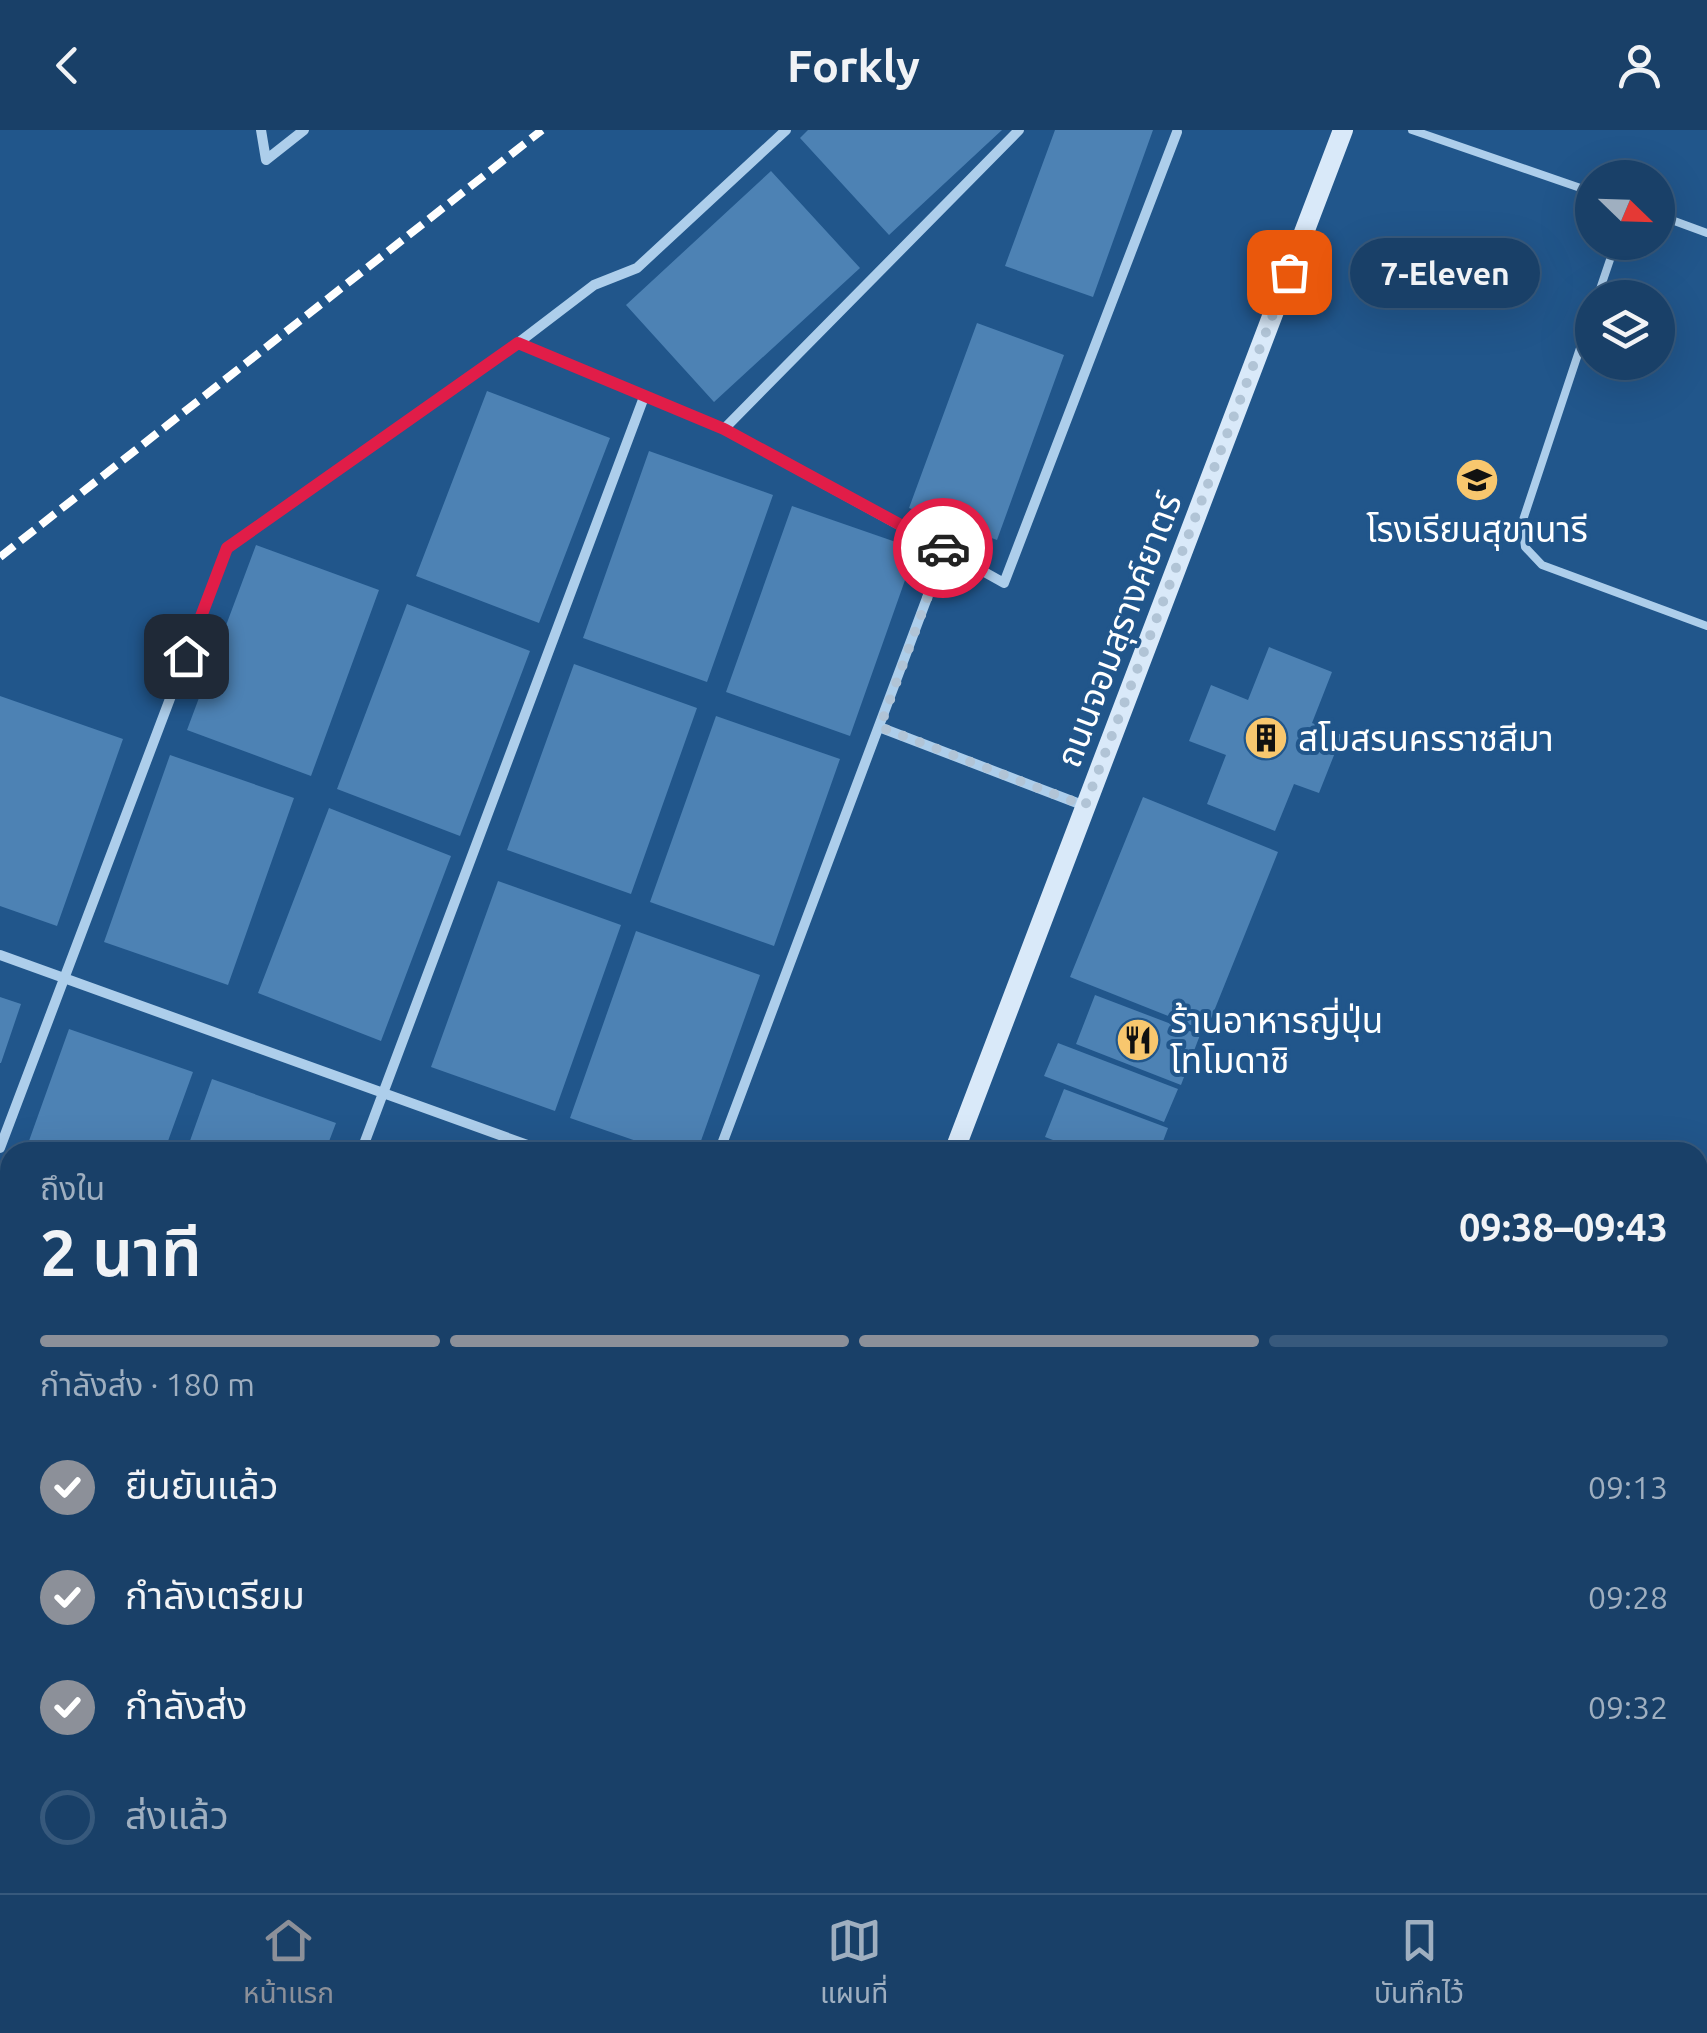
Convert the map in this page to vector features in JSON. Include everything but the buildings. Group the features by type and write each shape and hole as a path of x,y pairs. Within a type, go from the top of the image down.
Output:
{"main road":[{"name":"ถนนจอมสุรางค์ยาตร์","path":"958,1142 1343,130"}],"street":[{"path":"260,130 266,160 304,130"},
{"path":"2,1142 227,548 594,285 637,268 786,130"},
{"path":"724,429 1019,130"},
{"path":"518,343 724,429 1004,583 1177,132"},
{"path":"365,1142 644,397"},
{"path":"723,1142 945,550"},
{"path":"880,727 1085,806"},
{"path":"0,956 519,1142"}],"lane":[{"path":"1412,130 1575,186"},
{"path":"1675,221 1707,233"},
{"path":"1575,363 1522,523 1525,547 1542,565 1707,626"}],"railway":[{"path":"0,557 542,130"}],"way so far":[{"path":"943,548 880,727 1085,806 1289,272"}],"place":[{"name":"7-Eleven","path":"1289,272"},
{"name":"โรงเรียนสุขานารี","path":"1477,480"},
{"name":"สโมสรนครราชสีมา","path":"1266,738"},
{"name":"ร้านอาหารญี่ปุ่น โทโมดาชิ","path":"1138,1040"}],"route":[{"path":"186,656 227,548 518,343 724,429 943,548"}]}
